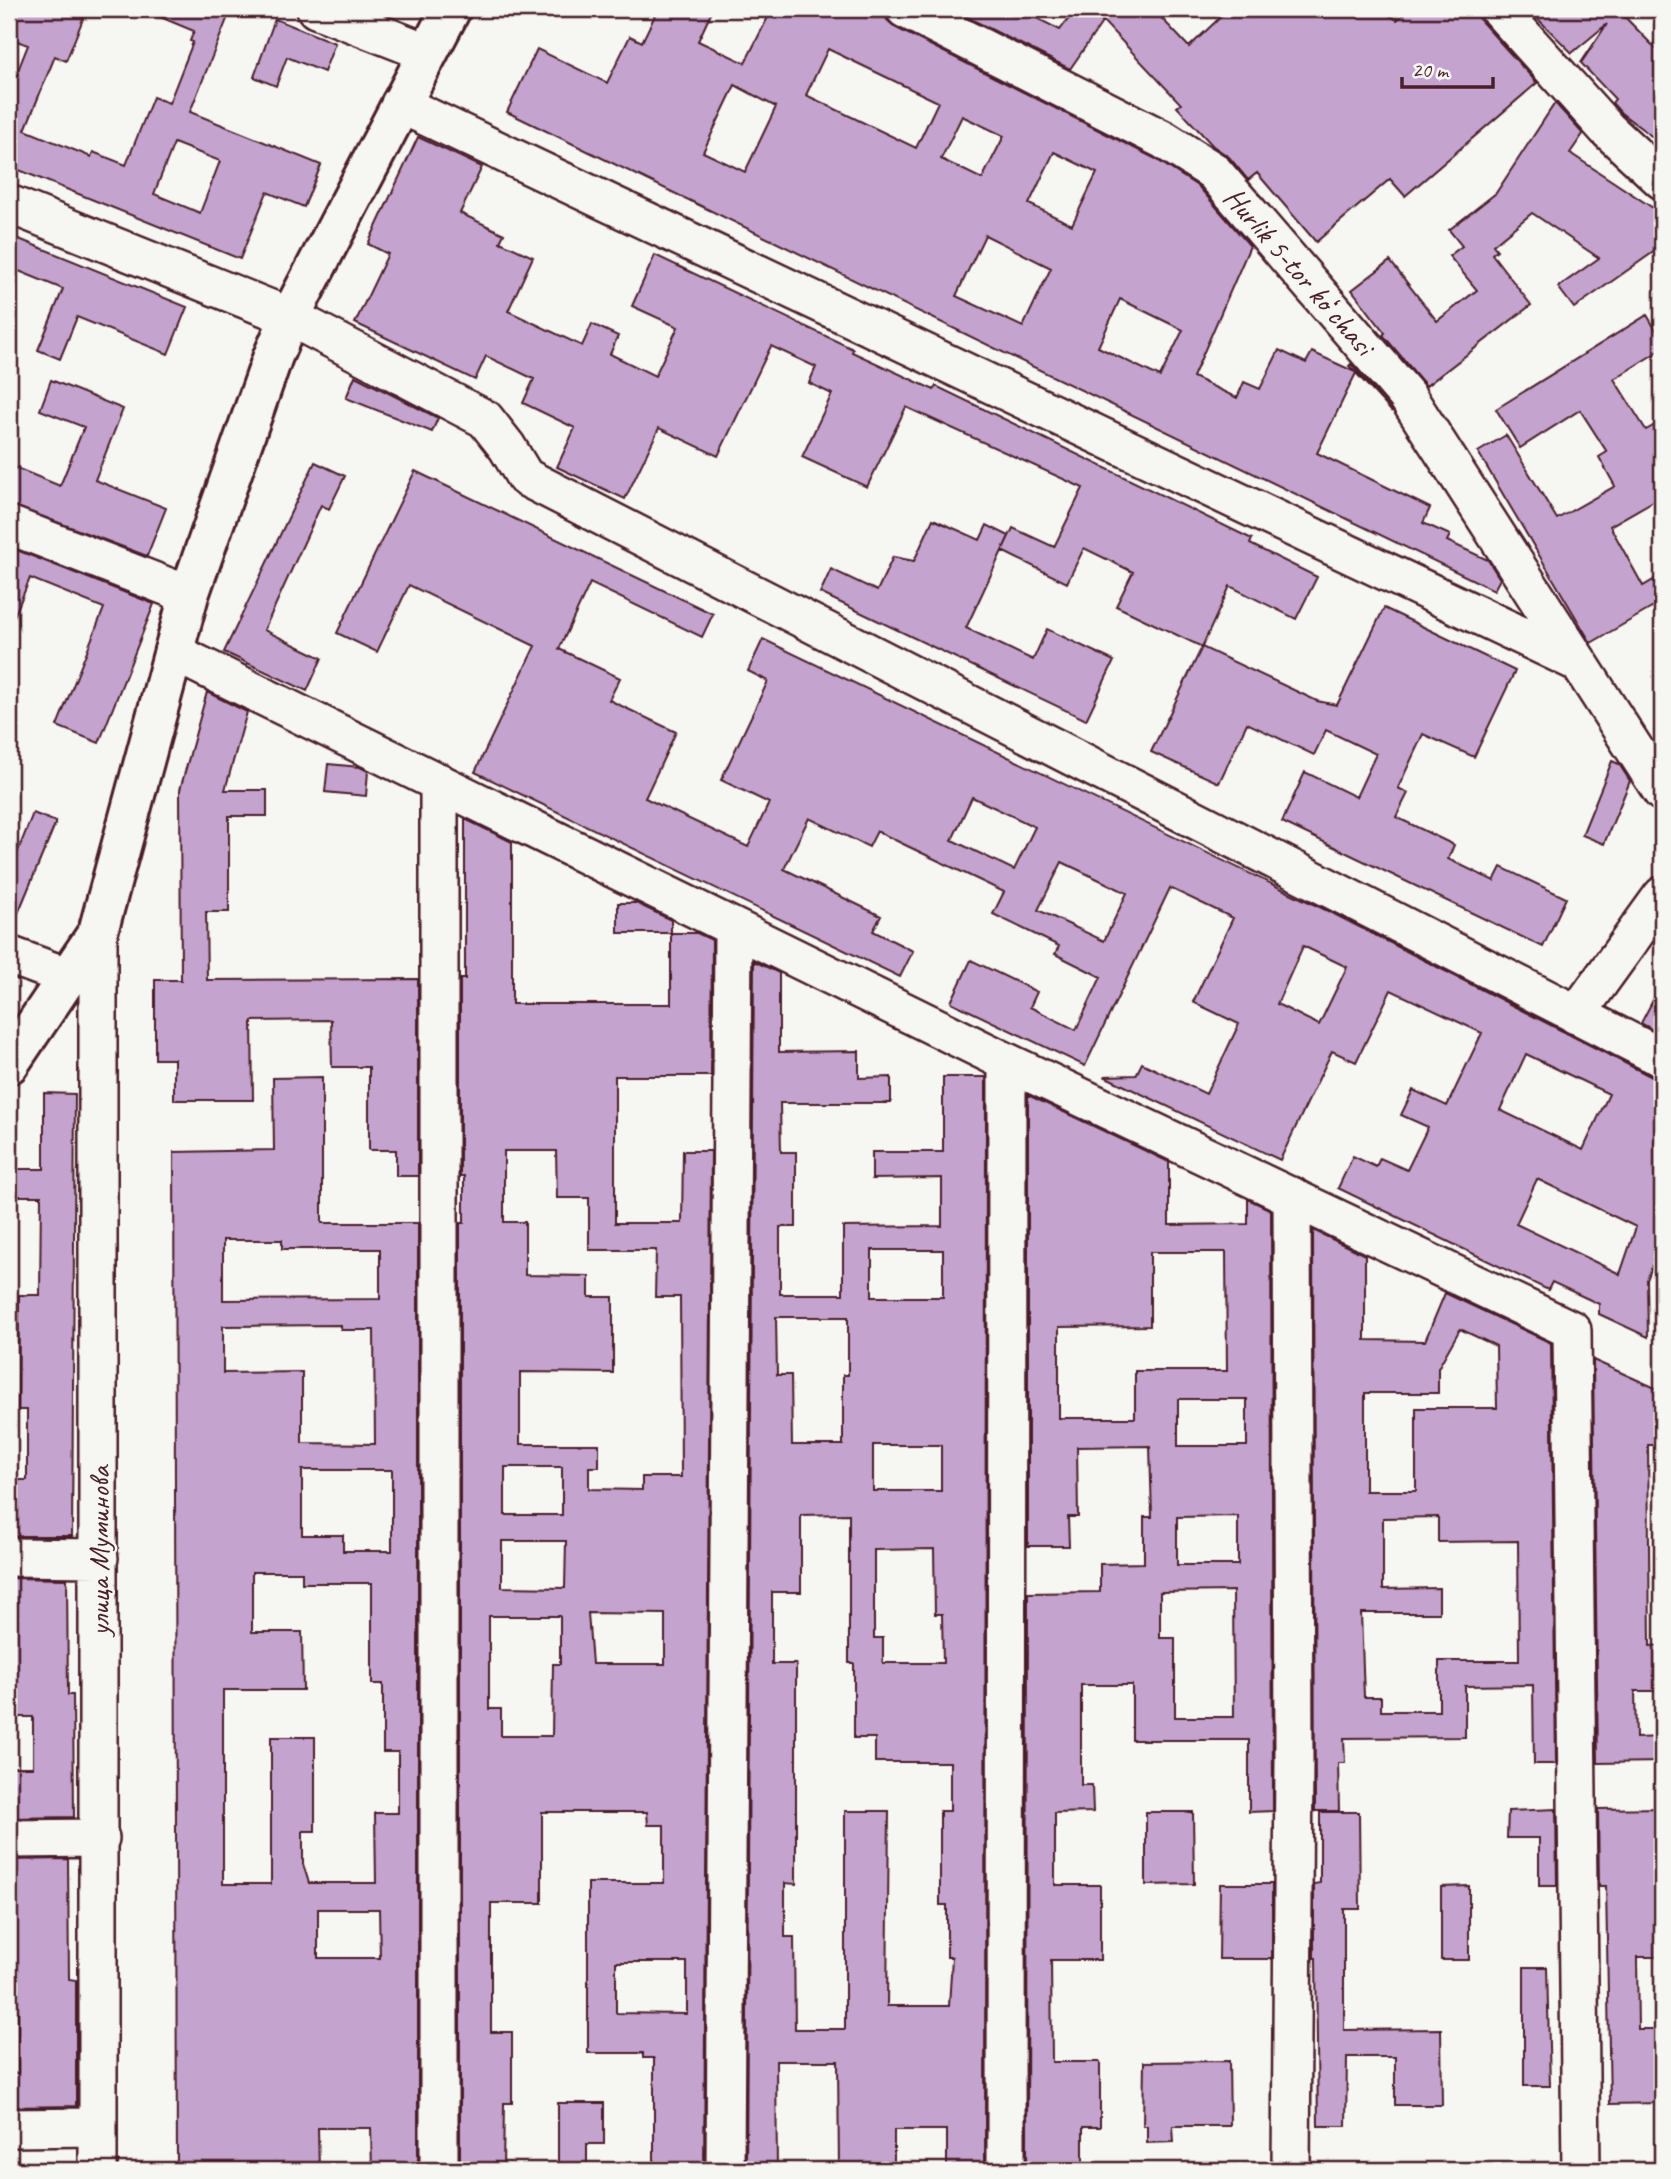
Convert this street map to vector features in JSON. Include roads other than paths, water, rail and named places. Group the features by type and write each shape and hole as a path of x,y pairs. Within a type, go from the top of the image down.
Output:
{"street":[{"path":"316,9 426,52"},
{"path":"9,1064 98,932 189,595 273,356 290,317 426,52 451,9"},
{"name":"Hurlik 5-tor koʻchasi","path":"905,9 1164,140 1213,171 1407,396 1662,792"},
{"path":"1499,9 1607,129 1662,180"},
{"path":"400,104 1577,663"},
{"path":"9,204 290,317 485,419 507,447 525,477 1662,1058"},
{"path":"9,525 189,595"},
{"path":"173,652 1006,1062 1572,1330 1581,2170"},
{"path":"439,782 439,2170"},
{"path":"1576,1015 1662,896"},
{"path":"724,2170 733,928"},
{"name":"улица Муминова","path":"98,932 98,2170"},
{"path":"9,955 68,977"},
{"path":"1006,1062 1006,2170"},
{"path":"1291,2170 1294,1772 1292,1196"},
{"path":"9,1556 99,1558"},
{"path":"9,1839 100,1838"},
{"path":"9,2128 98,2127"}]}
